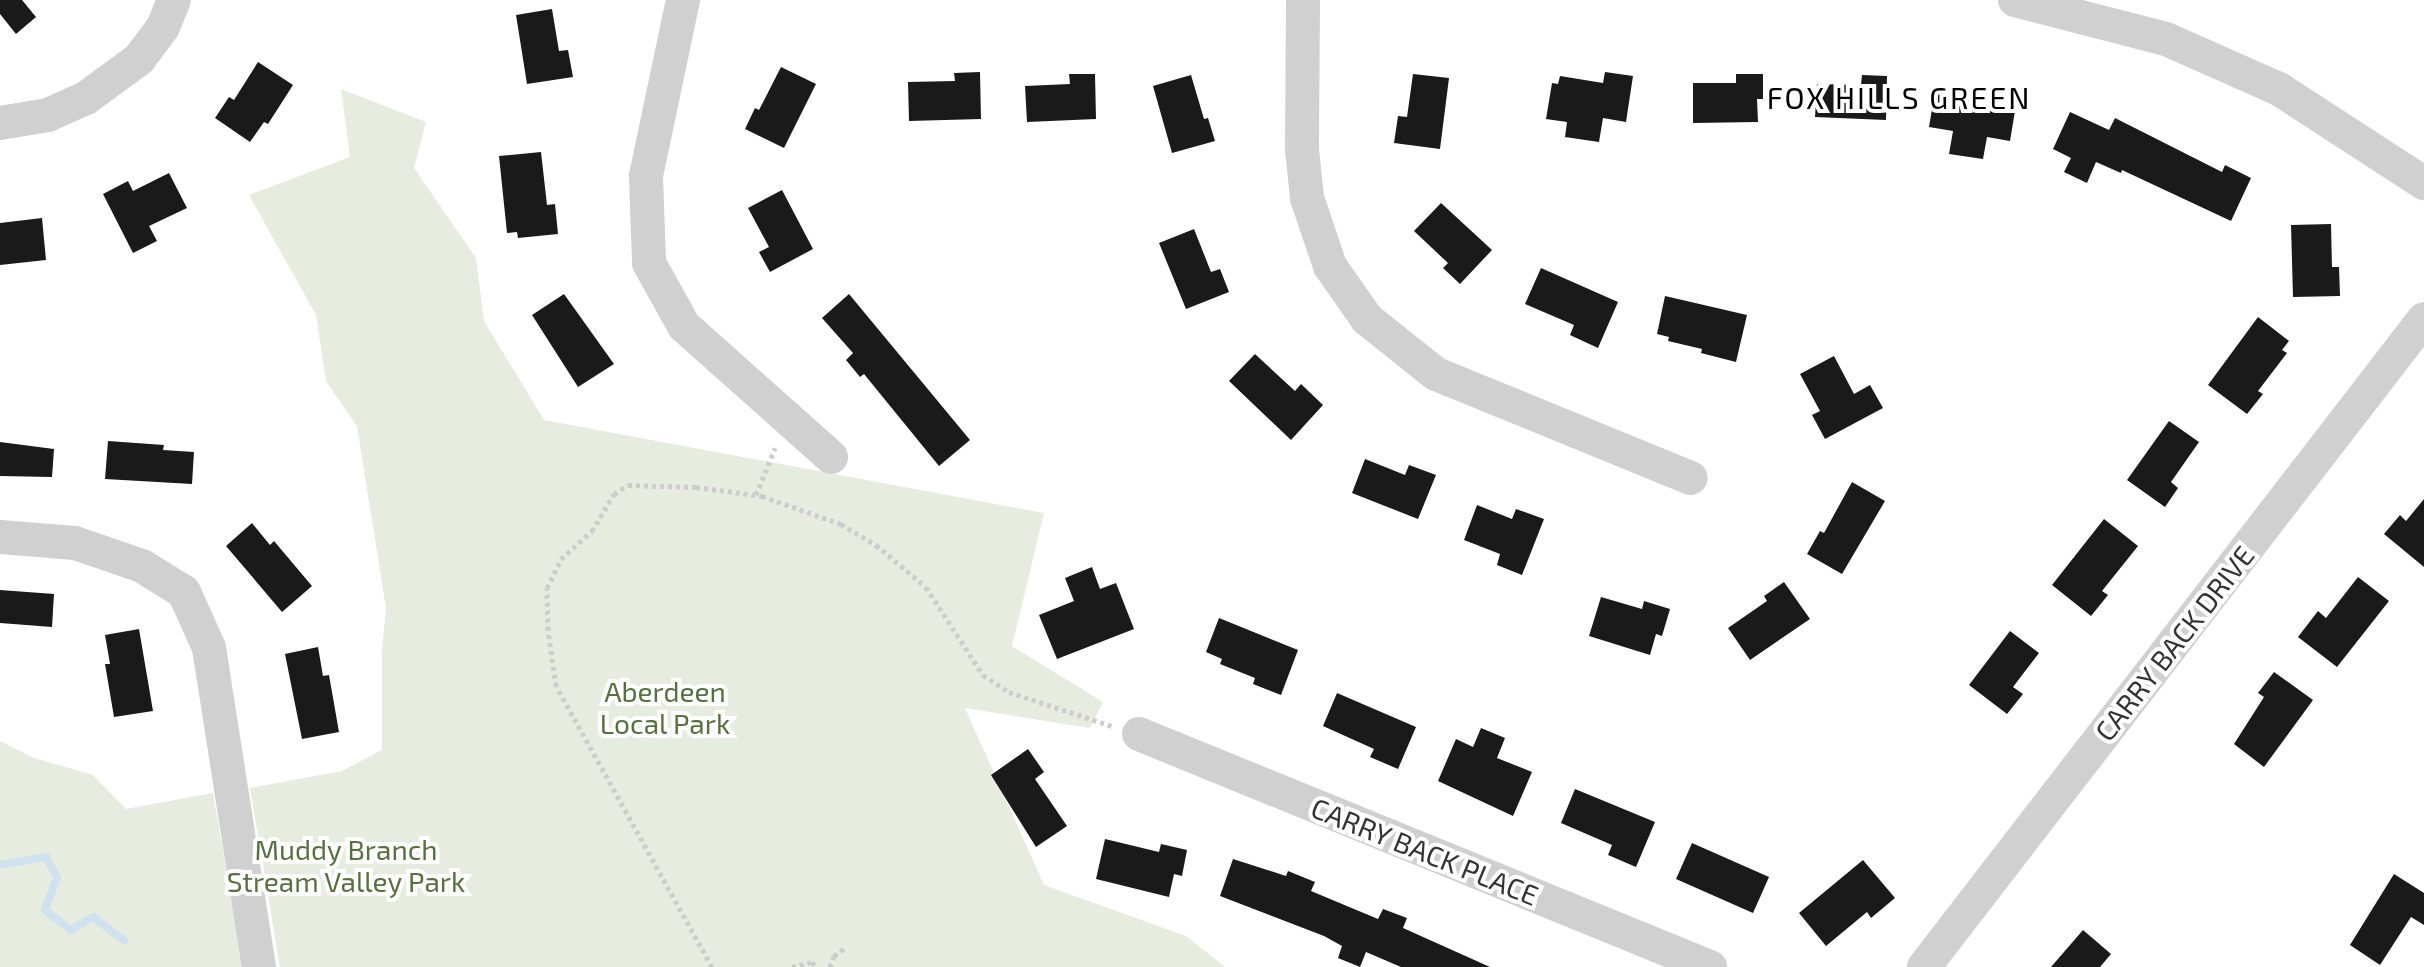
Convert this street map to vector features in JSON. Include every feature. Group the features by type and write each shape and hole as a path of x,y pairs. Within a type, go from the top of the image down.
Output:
{"street":[{"path":"0,123 48,115 86,98 139,59 163,27 174,0"},
{"path":"683,0 646,176 649,263 684,326 831,457"},
{"path":"1303,0 1302,149 1307,198 1330,266 1367,319 1436,374 1691,478"},
{"path":"2024,1 2166,39 2279,89 2424,183"},
{"name":"CARRY BACK DRIVE","path":"1924,967 2424,319"},
{"path":"0,537 75,543 142,566 184,592 209,648 259,967"},
{"name":"CARRY BACK PLACE","path":"1139,734 1710,967"}],"path":[{"path":"756,495 775,449 793,423"},
{"path":"712,967 556,686 548,630 547,588 561,559 592,531 614,494 628,485 696,487 756,495 841,524 902,564 926,587 983,675 1009,692 1139,734"},
{"path":"830,967 834,956 846,947"},
{"path":"792,967 812,962 816,967"}],"green space":[{"name":"Aberdeen Local Park","path":"341,89 426,122 414,168 476,258 484,321 544,420 1044,513 1012,646 1103,702 1090,728 965,708 1044,885 1186,936 1225,967 280,967 250,788 342,771 382,750 382,649 386,608 357,426 326,381 316,315 249,195 350,157"},
{"name":"Muddy Branch Stream Valley Park","path":"0,741 34,758 93,775 126,809 213,793 243,967 0,967"}],"building":[{"path":"0,0 22,0 36,17 16,34 0,14"},
{"path":"552,9 559,51 568,50 573,77 527,84 516,15"},
{"path":"258,62 293,85 268,124 264,122 250,142 215,118 229,97 234,100"},
{"path":"781,67 816,84 784,148 745,129 755,108 759,110"},
{"path":"980,72 981,119 909,121 908,82 955,81 954,73"},
{"path":"1605,72 1633,76 1626,122 1603,118 1599,142 1565,137 1567,122 1546,119 1552,83 1558,84 1560,76 1603,83"},
{"path":"1069,74 1095,74 1096,119 1027,122 1025,86 1070,84"},
{"path":"1413,74 1449,78 1440,149 1394,143 1398,116 1407,117"},
{"path":"1736,74 1763,74 1763,99 1757,99 1758,122 1693,123 1693,83 1736,83"},
{"path":"1191,75 1204,119 1208,118 1215,141 1172,153 1153,86"},
{"path":"1862,75 1887,76 1886,120 1815,117 1817,84 1861,85"},
{"path":"1936,85 1991,94 1992,89 2018,93 2010,141 1987,137 1983,159 1949,154 1953,131 1929,127"},
{"path":"2070,112 2109,130 2115,118 2222,172 2225,165 2251,178 2231,221 2122,170 2121,173 2096,162 2087,183 2064,172 2071,158 2053,149"},
{"path":"541,152 547,205 555,204 558,234 518,238 517,232 507,233 499,156"},
{"path":"169,173 187,208 149,226 157,241 133,253 103,194 128,181 133,191"},
{"path":"782,190 813,249 770,272 759,252 769,247 748,208"},
{"path":"1441,203 1492,250 1460,284 1443,268 1448,263 1414,231"},
{"path":"42,218 46,260 0,265 0,223"},
{"path":"2331,224 2332,267 2339,267 2340,296 2293,297 2291,225"},
{"path":"1194,229 1211,272 1220,269 1229,292 1186,309 1159,243"},
{"path":"1541,268 1618,302 1598,348 1570,335 1574,325 1525,304"},
{"path":"564,294 614,364 578,387 532,315"},
{"path":"849,294 970,440 939,466 864,374 860,377 846,360 853,353 822,318"},
{"path":"1665,296 1747,315 1736,362 1701,353 1702,349 1668,341 1669,337 1657,334"},
{"path":"2258,317 2289,341 2282,350 2287,353 2258,391 2263,394 2247,414 2208,385"},
{"path":"1255,354 1295,391 1301,384 1323,405 1291,440 1229,381"},
{"path":"1834,356 1854,394 1870,385 1883,408 1825,439 1812,415 1820,411 1800,374"},
{"path":"2169,421 2199,442 2171,482 2178,488 2165,507 2127,480"},
{"path":"108,441 164,445 163,450 194,452 192,484 105,479"},
{"path":"0,442 54,449 52,477 0,476"},
{"path":"1365,459 1405,475 1409,465 1436,475 1418,519 1352,493"},
{"path":"1852,482 1885,501 1842,574 1807,554 1820,531 1824,533"},
{"path":"2424,499 2424,567 2384,534 2400,515 2406,521"},
{"path":"1477,505 1512,519 1516,509 1544,519 1522,575 1497,565 1500,554 1464,540"},
{"path":"2104,519 2138,546 2102,591 2108,595 2091,616 2052,585"},
{"path":"252,523 270,545 274,541 312,586 282,612 226,546"},
{"path":"1092,567 1100,589 1116,583 1134,629 1057,659 1039,615 1074,601 1065,578"},
{"path":"2358,577 2389,601 2337,667 2298,637 2318,611 2326,618"},
{"path":"1784,582 1810,619 1750,660 1728,628 1767,601 1764,596"},
{"path":"0,590 54,594 52,627 0,623"},
{"path":"1601,597 1642,609 1644,601 1670,609 1662,636 1656,634 1650,655 1589,636"},
{"path":"1219,618 1298,650 1281,695 1253,684 1255,678 1220,664 1222,659 1206,652"},
{"path":"139,629 153,711 114,717 105,664 110,664 105,635"},
{"path":"2010,631 2039,653 2013,687 2023,694 2007,714 1969,685"},
{"path":"318,647 323,676 329,675 339,732 302,739 285,654"},
{"path":"2274,672 2313,700 2264,767 2234,744 2264,697 2258,693"},
{"path":"1337,693 1416,727 1398,769 1370,757 1374,749 1323,726"},
{"path":"1481,728 1505,738 1497,758 1532,772 1513,816 1438,781 1456,739 1473,747"},
{"path":"1028,749 1044,772 1035,779 1067,826 1036,847 991,775"},
{"path":"1575,789 1655,822 1636,867 1608,855 1612,845 1561,823"},
{"path":"1105,839 1159,852 1161,844 1187,850 1182,876 1174,874 1169,897 1096,879"},
{"path":"1692,843 1769,877 1753,913 1676,879"},
{"path":"1233,859 1286,876 1288,871 1315,882 1311,891 1378,919 1383,909 1407,918 1403,928 1490,967 1401,967 1366,952 1360,967 1338,958 1342,946 1324,936 1220,896"},
{"path":"1863,860 1895,898 1871,918 1867,912 1826,946 1799,913"},
{"path":"2394,874 2424,893 2424,925 2411,917 2380,965 2350,945"},
{"path":"2083,930 2111,954 2100,967 2051,967"}],"waterway":[{"path":"0,865 46,857 57,877 45,910 71,930 93,917 124,940"}],"district":[{"name":"FOX HILLS GREEN","path":"1899,97"}]}
